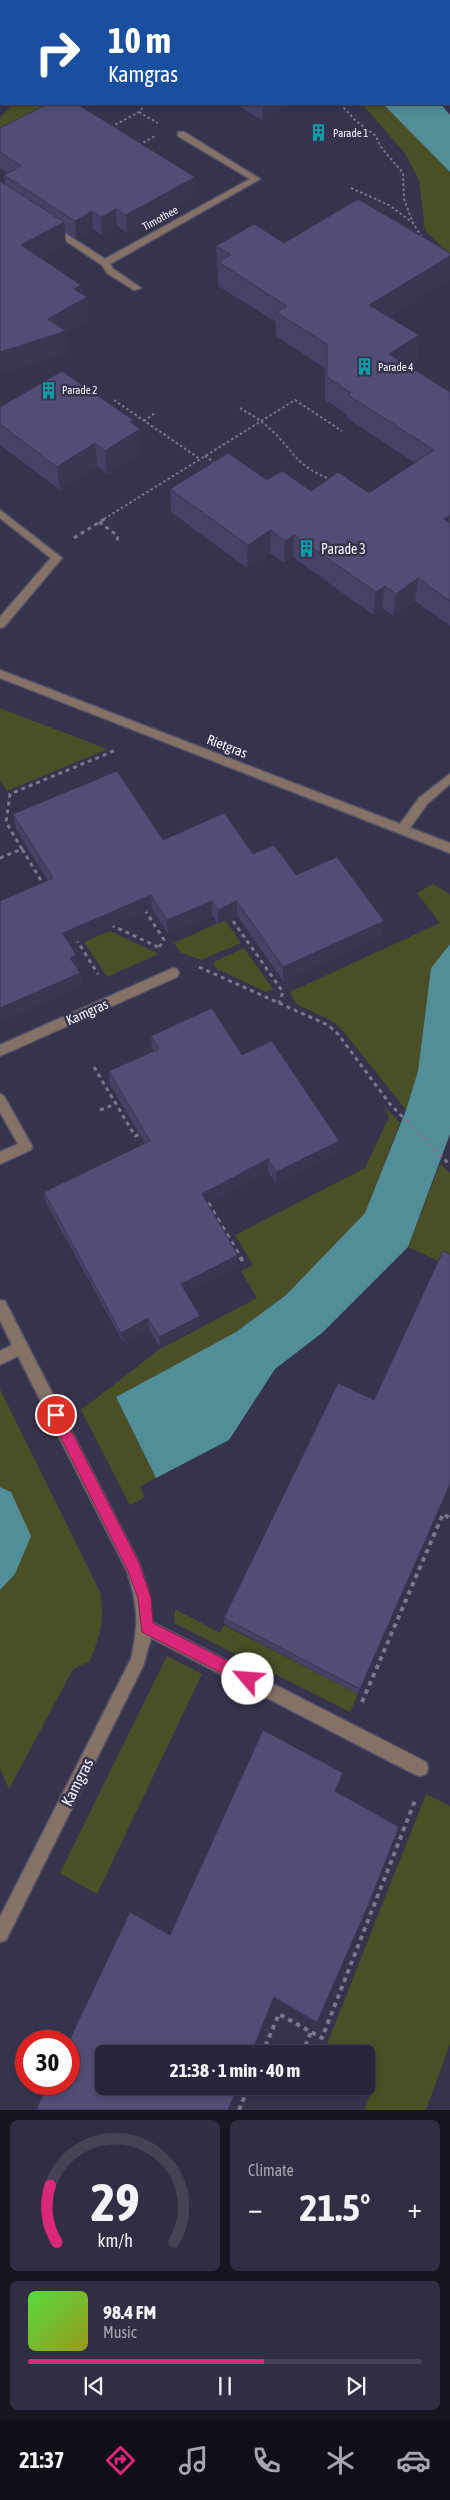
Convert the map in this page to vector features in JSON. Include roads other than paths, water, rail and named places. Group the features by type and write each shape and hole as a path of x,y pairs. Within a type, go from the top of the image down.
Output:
{"street":[{"name":"Timothee","path":"105,264 256,179 181,134"},
{"path":"46,225 105,264 110,271 137,288"},
{"path":"0,513 57,558 0,624"},
{"name":"Rietgras","path":"0,674 448,846"},
{"path":"403,829 423,801 450,778"},
{"name":"Kamgras","path":"0,1051 173,973"},
{"path":"0,1100 26,1146 0,1158"},
{"name":"Kamgras","path":"0,1306 134,1568 145,1598 146,1627 138,1661 0,1934"},
{"path":"0,1358 22,1347"},
{"path":"146,1627 420,1768"}],"place":[{"name":"Parade 1","path":"319,133"},
{"name":"Parade 4","path":"364,367"},
{"name":"Parade 2","path":"48,390"},
{"name":"Parade 3","path":"307,549"}]}
